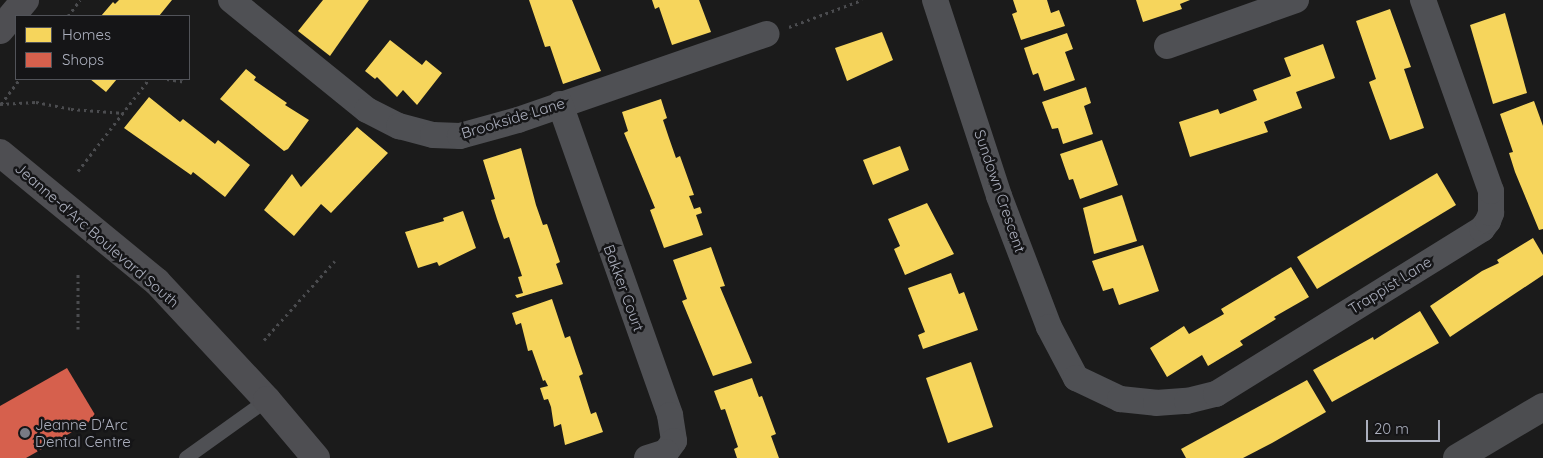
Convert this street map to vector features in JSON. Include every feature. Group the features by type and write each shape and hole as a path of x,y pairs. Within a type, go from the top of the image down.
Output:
{"main road":[{"path":"0,30 25,0"},
{"name":"Jeanne-d'Arc Boulevard South","path":"0,153 157,282 270,403 316,458"},
{"name":"Jeanne-d'Arc Boulevard South","path":"270,403 293,458"},
{"path":"1457,458 1543,407"}],"street":[{"name":"Brookside Lane","path":"231,0 367,110 399,126 433,135 460,136 767,34"},
{"name":"Sundown Crescent","path":"935,0 999,196 1049,326 1076,378"},
{"path":"1167,46 1296,0"},
{"name":"Trappist Lane","path":"1076,378 1129,400 1187,401 1216,394 1482,229 1491,214 1491,192 1423,0"},
{"name":"Bakker Court","path":"560,104 670,415 674,441 666,452 647,458"}],"lane":[{"path":"186,458 270,403"}],"path":[{"path":"69,15 80,0"},
{"path":"767,34 862,0"},
{"path":"19,80 0,104 36,102 71,109 124,113"},
{"path":"78,171 148,80"},
{"path":"173,80 185,82"},
{"path":"264,340 335,261"},
{"path":"78,274 78,329"}],"building: Homes":[{"path":"119,0 172,0 160,15 102,15 113,2 115,4"},
{"path":"323,0 369,0 330,56 298,31"},
{"path":"529,0 572,0 601,71 563,84 550,46 545,47"},
{"path":"652,0 699,0 711,32 672,45 659,7 655,9"},
{"path":"1013,0 1047,0 1051,13 1059,10 1065,26 1021,40 1012,14 1017,12"},
{"path":"1136,0 1190,0 1180,4 1182,9 1143,22"},
{"path":"1390,9 1411,67 1404,69 1424,128 1390,140 1369,82 1376,79 1356,21"},
{"path":"1505,13 1527,93 1493,104 1470,25"},
{"path":"882,32 893,60 847,81 835,48"},
{"path":"1067,33 1073,49 1065,52 1075,80 1044,91 1038,73 1033,75 1024,48"},
{"path":"390,40 422,65 426,60 442,73 417,105 403,90 397,97 377,77 375,79 365,71"},
{"path":"1323,44 1335,78 1296,92 1302,108 1264,122 1268,132 1190,157 1179,122 1218,109 1220,114 1257,100 1253,90 1291,76 1284,58"},
{"path":"246,69 256,77 254,80 287,103 285,105 309,120 288,149 284,151 220,99"},
{"path":"91,80 116,80 106,92"},
{"path":"1086,87 1091,103 1084,106 1093,134 1063,144 1058,128 1052,129 1042,102"},
{"path":"149,97 180,122 183,119 215,144 218,140 250,165 225,197 193,172 191,175 124,128"},
{"path":"661,99 667,118 663,120 669,138 676,158 680,156 694,195 689,196 694,209 700,207 702,213 696,215 703,235 664,248 650,210 655,208 624,133 628,131 622,112"},
{"path":"1534,101 1543,126 1543,229 1539,230 1515,172 1509,153 1513,152 1500,114"},
{"path":"357,127 388,153 331,213 321,204 294,236 264,210 292,174 301,187"},
{"path":"1102,140 1118,185 1080,199 1073,179 1069,180 1060,154"},
{"path":"900,146 909,170 873,185 863,160"},
{"path":"521,148 536,205 543,225 547,224 560,262 556,264 563,284 517,298 515,295 523,293 518,277 522,276 509,237 504,239 497,219 491,200 495,199 483,160"},
{"path":"1437,173 1456,205 1317,289 1297,257"},
{"path":"1122,195 1137,241 1094,254 1083,208"},
{"path":"927,203 954,254 905,275 894,249 900,246 888,219"},
{"path":"463,211 476,248 439,266 437,262 418,268 405,232 444,221 443,218"},
{"path":"1533,238 1543,255 1543,275 1450,337 1430,306 1482,271 1499,263 1497,260"},
{"path":"1143,245 1159,291 1119,305 1113,288 1103,291 1092,261"},
{"path":"711,247 725,286 720,287 752,363 713,376 682,301 687,299 673,260"},
{"path":"1291,267 1309,297 1274,317 1276,319 1240,341 1243,345 1208,366 1202,355 1167,377 1150,348 1184,326 1189,334 1224,314 1221,309"},
{"path":"951,273 959,294 964,292 978,330 923,349 918,335 925,332 908,288"},
{"path":"552,299 565,338 570,336 583,374 579,376 591,414 596,412 603,432 565,445 561,424 554,427 551,407 548,399 544,400 540,388 548,386 545,380 543,381 532,350 528,351 521,323 516,325 512,313"},
{"path":"1420,311 1439,343 1332,402 1313,370 1373,337 1374,340"},
{"path":"971,362 993,427 948,443 926,378"},
{"path":"752,378 759,397 762,396 776,434 771,436 779,458 737,458 734,449 738,447 725,409 721,410 714,391"},
{"path":"1307,380 1326,412 1243,458 1186,458 1181,449"}],"building: Shops":[{"path":"67,368 97,418 26,458 0,458 0,406"}],"place":[{"name":"Jeanne D'Arc Dental Centre","path":"25,433"}]}
